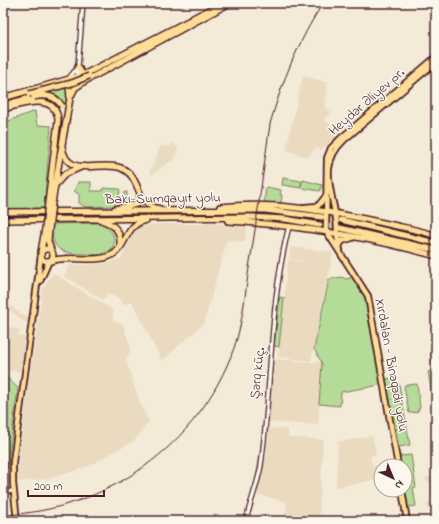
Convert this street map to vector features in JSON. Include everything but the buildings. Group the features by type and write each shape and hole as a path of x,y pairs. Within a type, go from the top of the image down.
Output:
{"highway":[{"path":"3,98 80,76 222,3"},
{"path":"54,191 70,98 75,88 85,81 230,3"},
{"path":"3,102 76,81 149,44 194,18"},
{"path":"78,67 80,79 85,81"},
{"path":"63,81 68,85 70,98"},
{"path":"52,84 46,88 44,93 47,100 56,111 58,120 47,230 41,254 44,261 107,257 116,253 134,225 152,218"},
{"path":"3,105 43,95 52,96 62,106 64,116 53,182 54,191"},
{"path":"3,109 37,101 52,106"},
{"path":"62,146 65,158 82,167 121,168 132,178 139,193 149,206 173,211"},
{"path":"50,203 59,178 64,174 82,167"},
{"path":"88,212 136,205 140,202 139,193"},
{"path":"193,210 228,206 274,206 326,212 436,236"},
{"name":"Bakı-Sumqayıt yolu","path":"3,212 265,210 322,217"},
{"path":"93,218 107,222 115,227 119,234 120,247"},
{"name":"Bakı-Sumqayıt yolu","path":"3,220 93,218 264,218 320,225"},
{"path":"194,219 289,226 363,239 436,256"},
{"path":"341,220 436,243"},
{"path":"340,228 436,250"},
{"path":"47,230 48,241 53,257 50,261"},
{"path":"41,254 45,249 60,256 74,258"}],"main road":[{"name":"Heydər Əliyev pr.","path":"327,233 327,155 335,144 436,57"},
{"name":"Heydər Əliyev pr.","path":"344,259 339,249 336,234 335,214 327,172 331,156 338,146 436,62"},
{"path":"274,206 315,207 323,202 326,194"},
{"path":"327,233 344,259"},
{"path":"339,249 339,244 344,239 363,239"},
{"path":"17,521 13,491 14,450 38,290 41,254"},
{"name":"Xırdalan - Binəqədi yolu","path":"344,259 364,288 370,302 397,458"},
{"path":"38,290 50,261"},
{"path":"403,498 407,521"}],"street":[{"path":"63,81 72,75 78,67 83,3"},
{"path":"75,88 80,76"},
{"name":"Şərq küç.","path":"246,521 261,463 277,294 283,253 289,226"},
{"path":"3,492 13,491"}],"shaded area":[{"path":"303,76 328,83 325,106 331,112 324,119 339,134 320,151 317,147 307,157 286,150"},
{"path":"173,143 178,148 174,159 151,175 150,172 161,145 169,147"},
{"path":"155,224 247,224 245,242 227,240 204,323 162,361 132,301 124,305 121,300 107,293 103,300 64,276 70,265 103,264 121,259 137,226"},
{"path":"291,247 333,252 311,361 278,357 288,260 315,263 289,259"},
{"path":"53,273 113,310 113,321 123,325 131,348 126,360 140,404 149,421 135,440 89,466 49,479 16,482 27,394 43,289"},
{"path":"3,302 30,319 30,324 23,321 9,309 3,325"},
{"path":"3,326 20,330 19,336 26,337 21,372 3,370"},
{"path":"273,359 322,363 318,425 267,422"},
{"path":"267,428 288,429 288,437 323,440 319,521 284,521 287,502 256,494 264,456 267,456 267,447 265,447"},
{"path":"372,436 376,455 370,456 373,465 373,480 336,487 338,442"},
{"path":"434,467 436,467 436,512 435,508 428,510 427,503 433,501 430,482 426,482 425,477 435,476"}],"green space":[{"path":"67,88 65,112 63,105 42,93"},
{"path":"4,110 8,121 35,111 37,125 51,126 44,208 3,209"},
{"path":"283,178 301,181 301,186 303,180 322,185 320,191 282,185"},
{"path":"78,182 91,182 91,191 103,191 103,188 120,189 119,197 122,198 125,192 127,192 127,203 118,204 117,206 85,207 79,203 79,194 74,191"},
{"path":"266,187 281,190 281,203 264,203"},
{"path":"100,223 109,229 114,237 113,246 110,250 103,254 95,255 69,253 63,251 55,244 53,239 52,224"},
{"path":"342,277 346,279 353,277 364,295 381,385 341,392 340,406 319,404 322,363 314,349 329,279"},
{"path":"280,297 284,298 279,347 274,346"},
{"path":"431,353 436,354 436,418 428,372 433,370"},
{"path":"3,374 18,388 7,469 3,468"},
{"path":"393,378 399,384 410,445 399,447 397,445 386,379"},
{"path":"417,384 420,407 417,412 409,413 404,387 405,385"},
{"path":"411,455 411,458 400,458 400,456"},
{"path":"413,468 416,487 413,488"},
{"path":"413,488 416,506 408,507 406,498 413,498"}],"tunnel":[{"path":"322,217 340,220"},
{"path":"323,225 340,228"}],"railway":[{"path":"3,515 41,511 78,501 112,486 144,467 173,443 198,415 218,383 234,348 242,318 270,124 292,61 306,31 323,3"}]}
